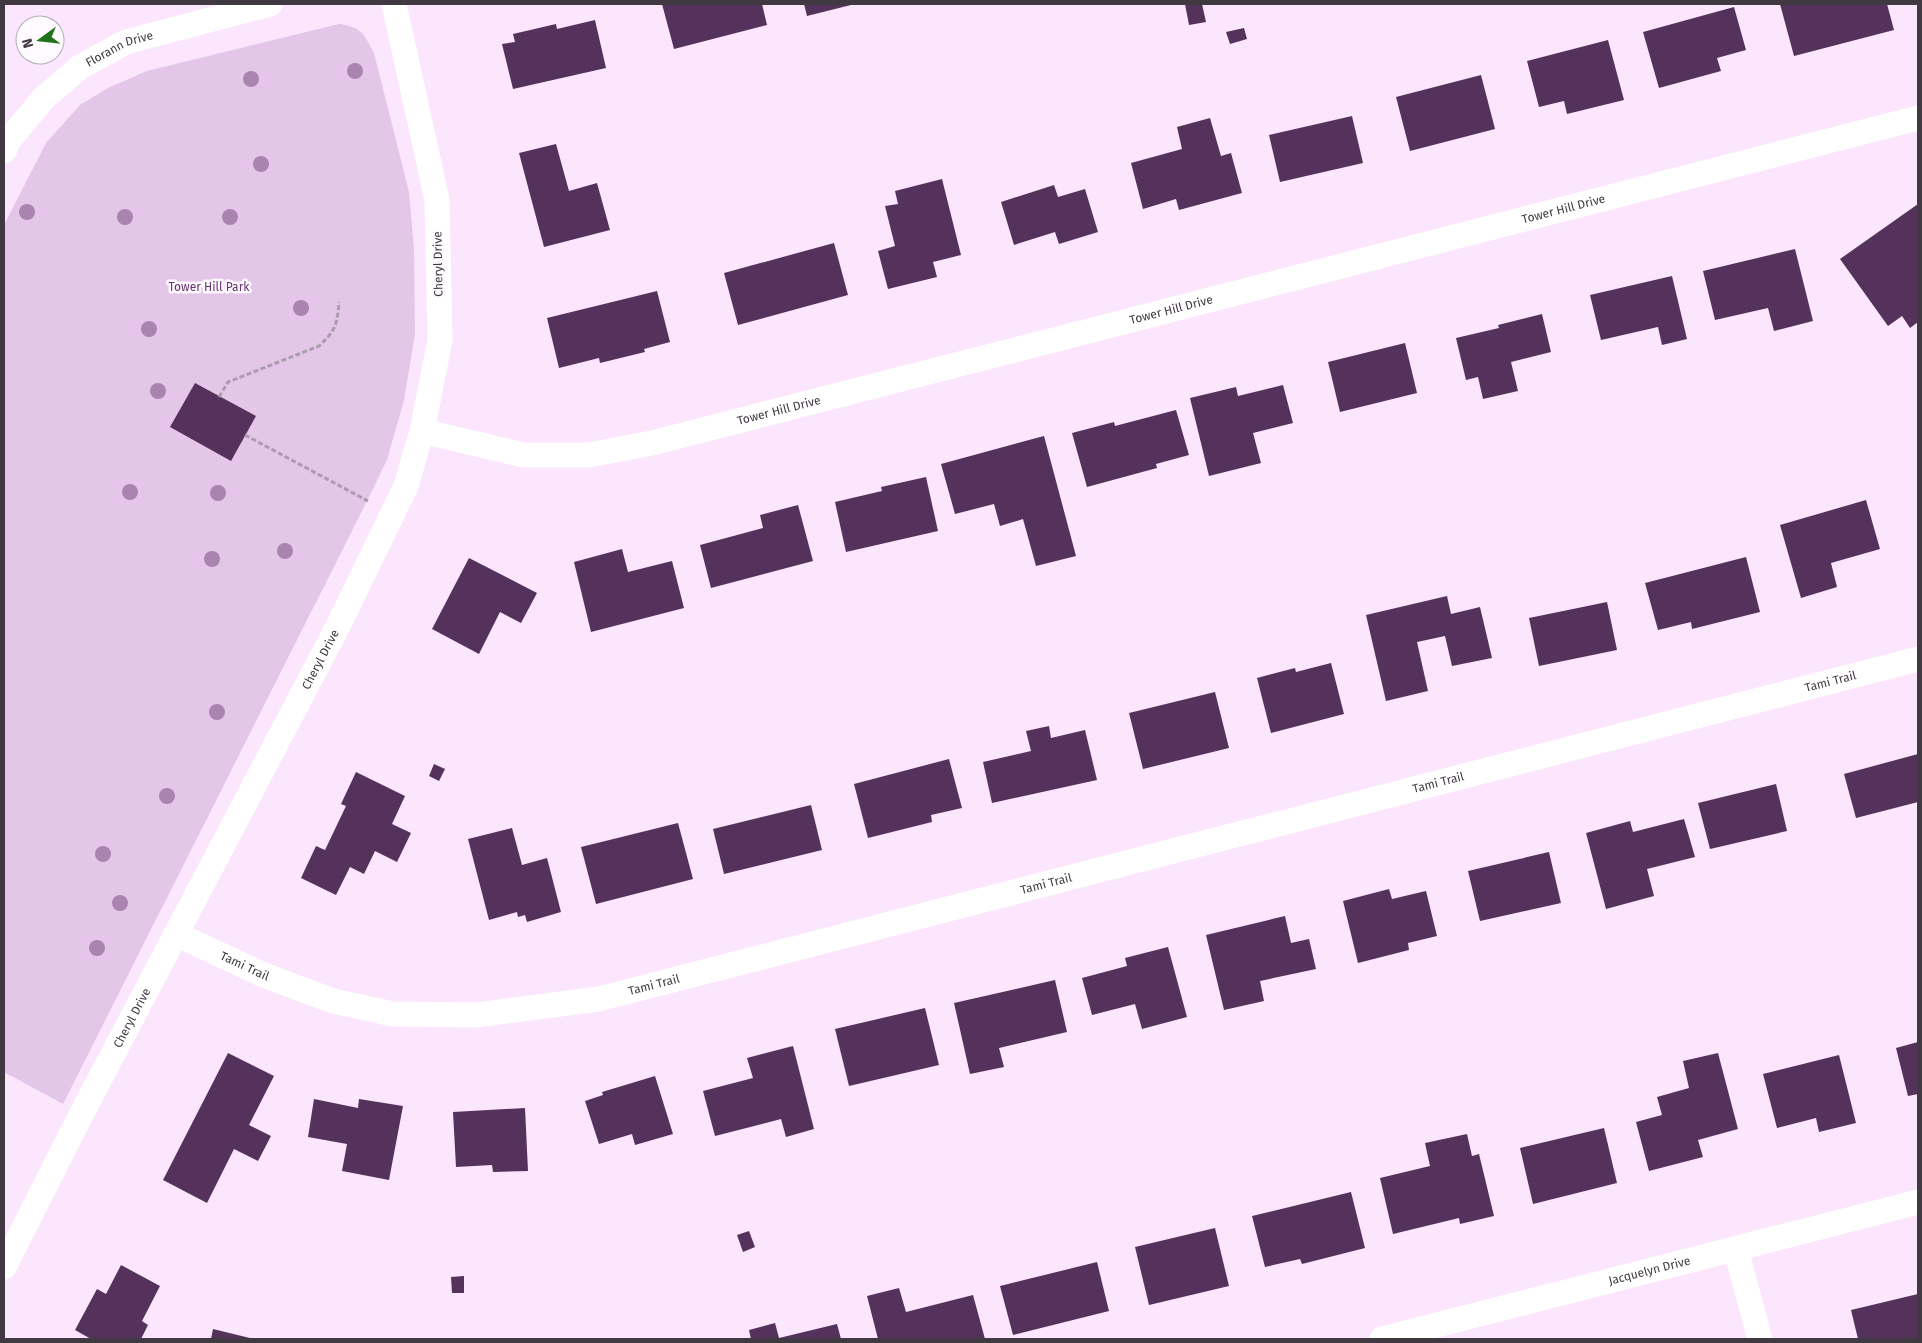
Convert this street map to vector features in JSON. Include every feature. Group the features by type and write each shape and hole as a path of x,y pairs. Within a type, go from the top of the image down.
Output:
{"street":[{"name":"Florann Drive","path":"4,151 10,140 43,99 80,67 126,42 270,4"},
{"name":"Cheryl Drive","path":"4,1267 337,628 406,486 422,431 440,340 437,200 394,4"},
{"name":"Tower Hill Drive","path":"422,431 523,455 589,455 652,442 1918,118"},
{"name":"Tami Trail","path":"176,934 266,976 333,1001 393,1014 476,1015 600,999 1918,659"},
{"name":"Jacquelyn Drive","path":"1382,1339 1918,1202"},
{"path":"1736,1250 1760,1339"}],"path":[{"path":"219,397 228,382 319,346 329,336 337,322 340,302"},
{"path":"245,435 392,515"}],"green space":[{"name":"Tower Hill Park","path":"339,24 358,29 368,41 374,53 409,192 414,249 415,334 404,400 387,460 63,1104 4,1072 4,225 46,143 80,105 108,88 147,71"}],"building":[{"path":"662,4 762,4 767,25 674,49"},
{"path":"804,4 855,4 807,16"},
{"path":"1185,4 1202,4 1206,22 1189,25"},
{"path":"1780,4 1887,4 1894,30 1794,56"},
{"path":"1734,7 1746,50 1717,58 1721,71 1659,88 1643,32"},
{"path":"595,20 606,68 513,89 502,44 515,42 513,34 556,24 557,29"},
{"path":"1244,28 1247,39 1230,44 1226,32"},
{"path":"1608,40 1624,100 1567,114 1564,101 1539,107 1527,61"},
{"path":"1481,75 1495,129 1410,151 1396,97"},
{"path":"1352,116 1363,163 1280,182 1269,135"},
{"path":"1210,118 1221,156 1231,153 1242,193 1179,210 1176,199 1143,209 1131,163 1182,149 1177,127"},
{"path":"556,144 569,191 597,183 610,230 544,247 519,153"},
{"path":"942,179 961,255 933,262 937,277 888,289 878,251 895,246 885,206 898,204 895,191"},
{"path":"1054,185 1058,197 1085,189 1098,232 1059,244 1055,232 1014,245 1001,202"},
{"path":"1918,204 1918,322 1910,328 1902,316 1888,326 1840,259"},
{"path":"834,243 848,295 738,325 724,273"},
{"path":"1795,249 1813,321 1774,331 1768,308 1715,320 1703,271"},
{"path":"1672,276 1687,339 1662,345 1658,327 1601,340 1590,295"},
{"path":"657,291 670,342 644,349 645,352 600,363 599,358 559,368 547,318"},
{"path":"1542,314 1551,352 1511,362 1518,391 1483,399 1478,377 1466,380 1456,338 1499,328 1498,325"},
{"path":"1405,343 1417,393 1340,412 1328,362"},
{"path":"195,383 256,416 231,461 170,427"},
{"path":"1283,385 1293,423 1253,433 1261,463 1209,476 1190,398 1236,387 1238,396"},
{"path":"1176,410 1189,455 1156,464 1157,468 1087,487 1072,433 1114,422 1115,426"},
{"path":"1044,436 1076,556 1036,566 1023,519 1000,526 994,504 955,514 941,464"},
{"path":"926,477 938,531 846,552 835,502 882,491 881,487"},
{"path":"1866,500 1880,549 1831,563 1837,587 1801,598 1780,525"},
{"path":"798,505 813,561 711,588 700,545 763,528 760,515"},
{"path":"622,549 628,572 672,561 684,608 591,632 574,562"},
{"path":"1746,557 1760,612 1692,629 1691,622 1658,630 1645,583"},
{"path":"469,558 537,593 521,623 500,612 479,654 432,629"},
{"path":"1447,596 1451,614 1480,607 1492,658 1452,666 1445,636 1417,642 1428,691 1386,701 1366,615"},
{"path":"1607,602 1617,650 1539,666 1529,618"},
{"path":"1331,663 1344,714 1271,733 1257,678 1295,668 1296,672"},
{"path":"1215,692 1229,748 1143,769 1129,713"},
{"path":"1049,726 1051,738 1085,730 1097,780 992,803 983,762 1031,751 1026,731"},
{"path":"1918,754 1918,802 1856,818 1844,774"},
{"path":"949,759 962,808 931,815 932,822 868,838 854,784"},
{"path":"434,764 445,769 439,781 429,776"},
{"path":"356,772 405,796 392,824 411,833 397,862 375,851 364,874 350,867 336,895 301,878 316,846 325,850 346,806 341,804"},
{"path":"1776,784 1787,831 1710,849 1698,803"},
{"path":"811,805 822,850 724,874 713,829"},
{"path":"1684,819 1695,857 1647,869 1654,896 1606,909 1586,833 1630,821 1633,832"},
{"path":"678,823 693,879 596,904 581,847"},
{"path":"512,828 522,865 547,858 561,912 527,922 525,915 518,917 517,912 489,920 468,839"},
{"path":"1549,852 1561,903 1480,921 1468,871"},
{"path":"1389,889 1392,899 1426,891 1437,936 1408,943 1409,950 1358,963 1343,901"},
{"path":"1285,916 1291,943 1309,939 1316,969 1260,981 1264,1001 1224,1010 1206,935"},
{"path":"1168,947 1187,1017 1142,1029 1135,1004 1092,1015 1082,978 1127,966 1125,958"},
{"path":"1055,980 1067,1032 999,1048 1004,1067 970,1074 954,1003"},
{"path":"925,1008 939,1065 849,1086 835,1029"},
{"path":"1918,1042 1918,1094 1908,1096 1896,1048"},
{"path":"793,1046 814,1129 786,1137 781,1119 715,1136 703,1091 753,1078 747,1058"},
{"path":"228,1053 274,1076 249,1125 271,1136 258,1161 234,1149 207,1203 163,1180"},
{"path":"1718,1053 1738,1129 1698,1140 1703,1157 1649,1171 1636,1122 1662,1115 1657,1097 1689,1088 1683,1061"},
{"path":"1839,1055 1856,1123 1819,1132 1816,1118 1777,1128 1763,1074"},
{"path":"655,1076 673,1134 635,1145 632,1134 599,1144 585,1101 603,1095 602,1092"},
{"path":"314,1099 358,1108 359,1099 403,1106 389,1180 342,1171 347,1144 308,1137"},
{"path":"525,1108 528,1171 493,1172 492,1165 456,1167 453,1112"},
{"path":"1604,1128 1617,1183 1533,1204 1520,1148"},
{"path":"1467,1134 1472,1156 1479,1154 1494,1216 1460,1224 1459,1218 1393,1234 1380,1178 1430,1166 1425,1143"},
{"path":"1351,1192 1365,1248 1302,1264 1300,1259 1265,1267 1252,1216"},
{"path":"1215,1228 1229,1286 1149,1305 1135,1247"},
{"path":"749,1231 755,1247 743,1252 737,1235"},
{"path":"1097,1262 1109,1311 1013,1335 1000,1286"},
{"path":"121,1265 160,1286 142,1321 148,1325 141,1339 91,1339 75,1330 97,1289 106,1294"},
{"path":"464,1276 464,1293 452,1293 451,1277"},
{"path":"899,1288 906,1312 973,1295 985,1339 878,1339 867,1296"},
{"path":"1918,1294 1918,1339 1858,1339 1851,1310"},
{"path":"775,1323 779,1338 837,1324 841,1339 751,1339 749,1330"},
{"path":"213,1329 254,1339 211,1339"}]}
